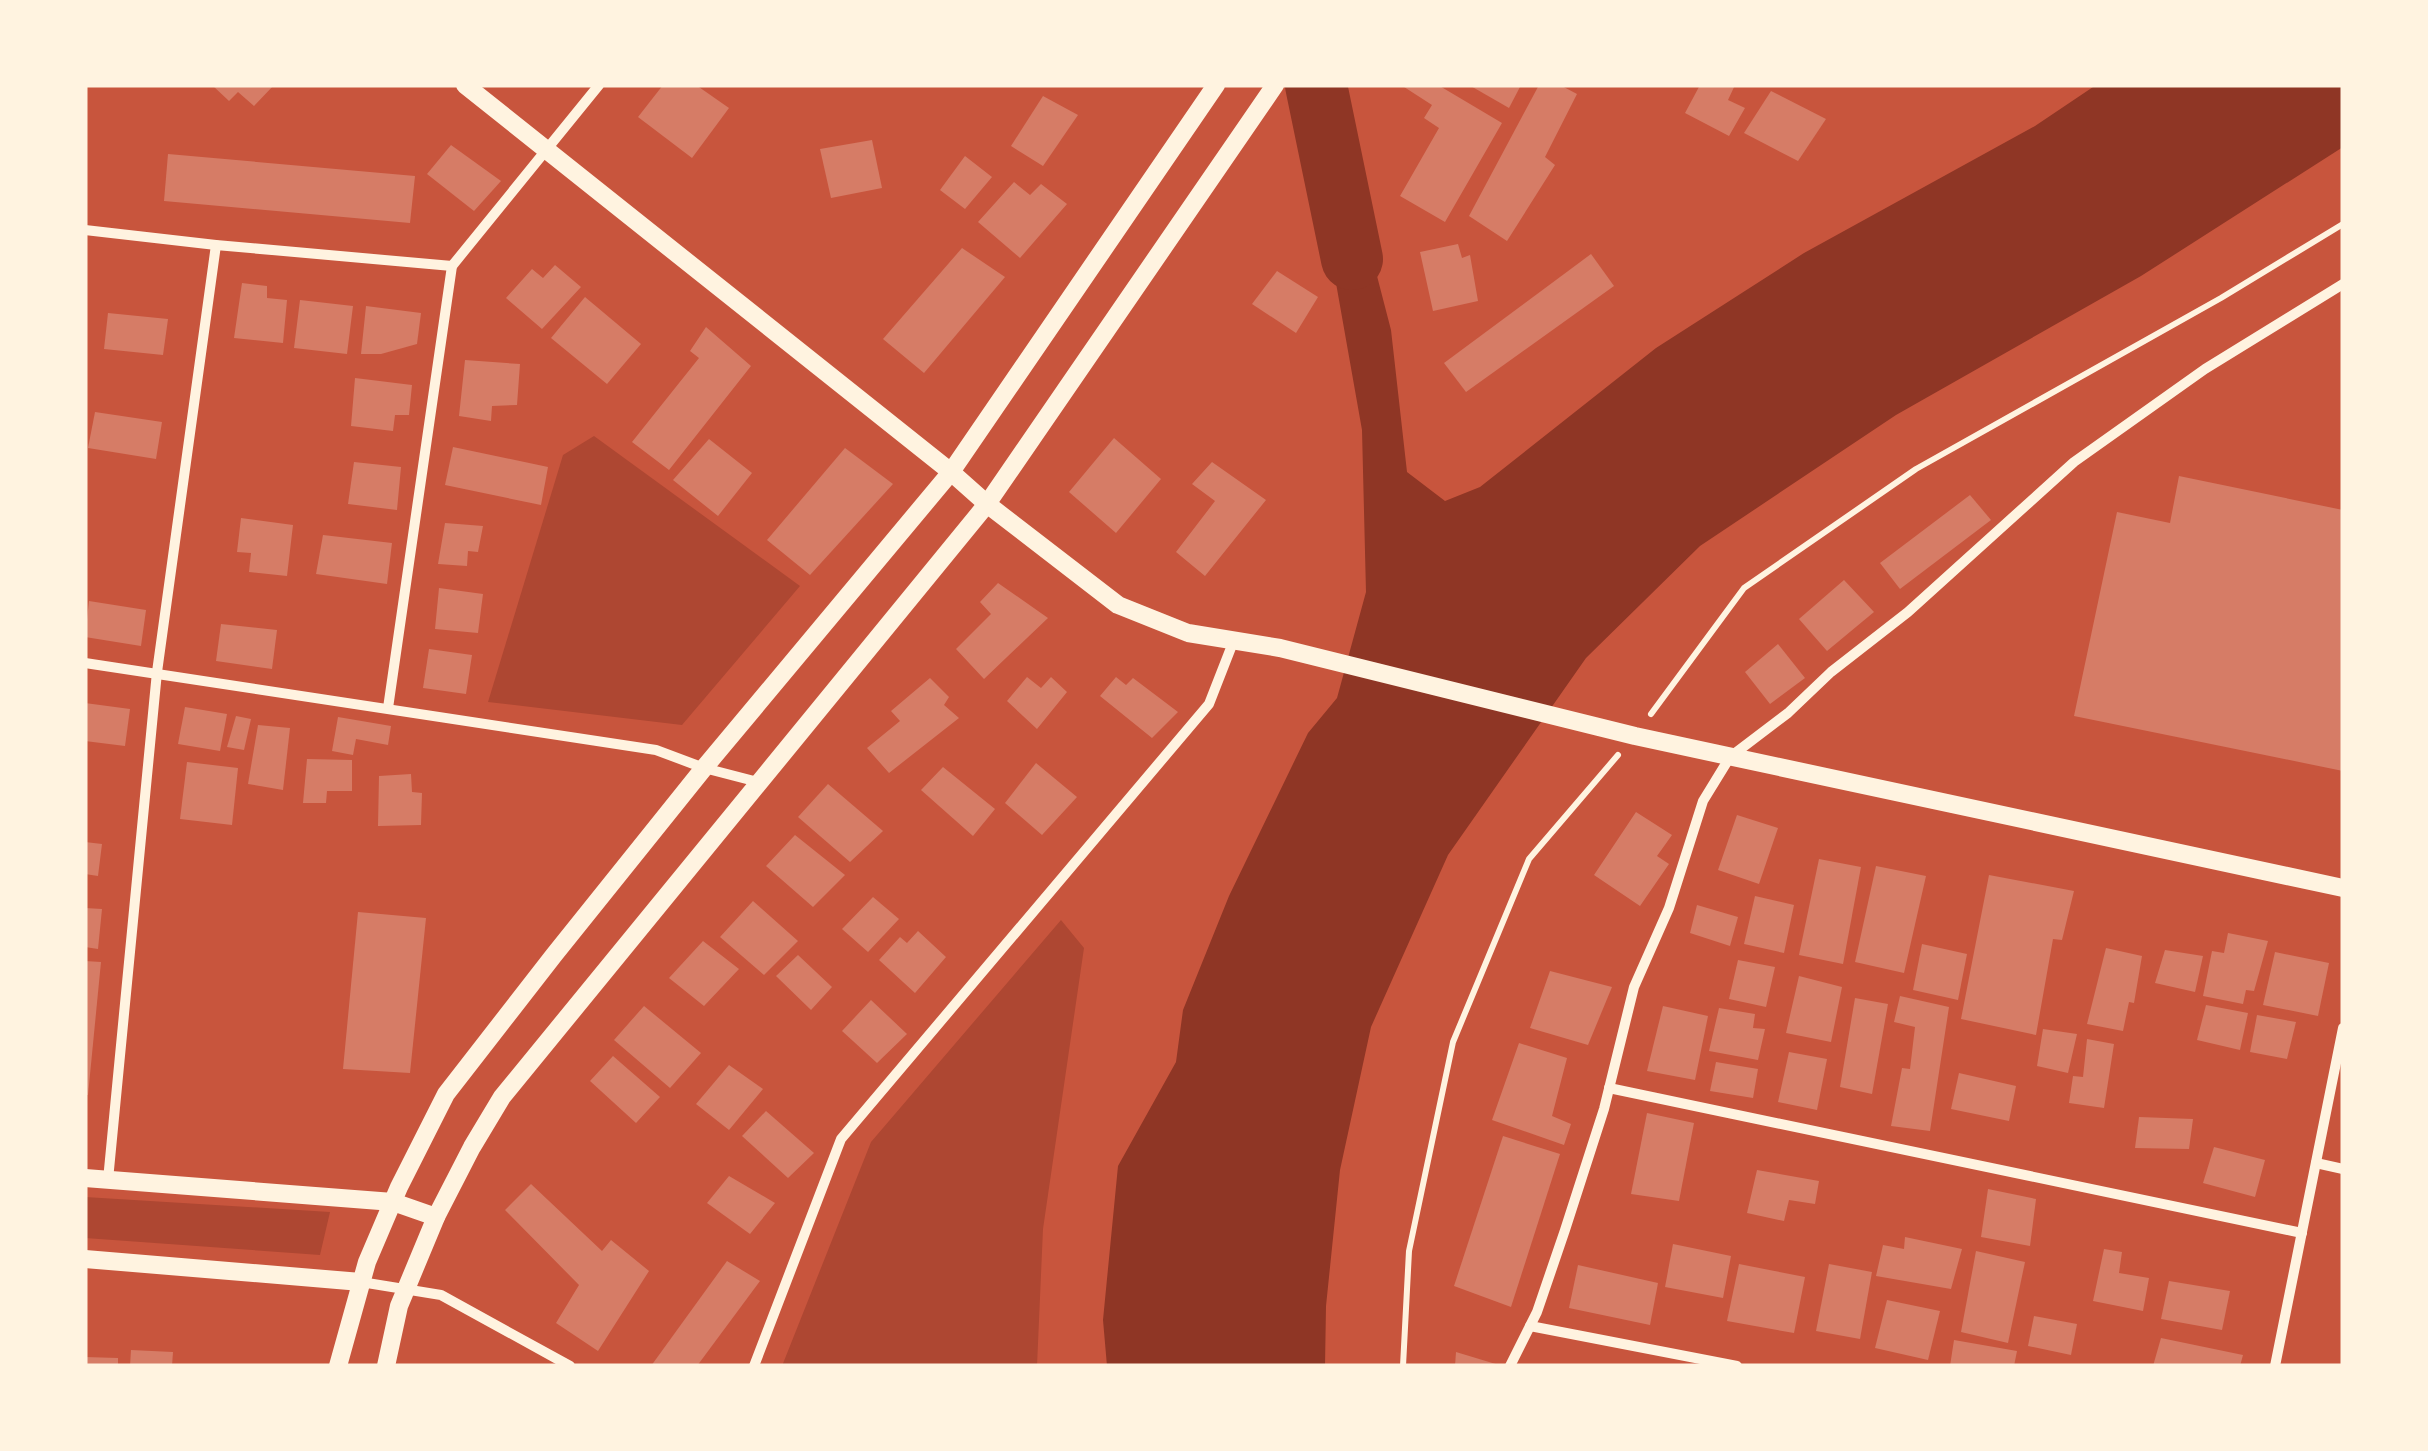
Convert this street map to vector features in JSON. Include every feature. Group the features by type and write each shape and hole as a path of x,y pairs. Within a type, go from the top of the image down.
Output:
{"street":[{"path":"466,85 1118,606 1188,633 1280,648 1730,756 2343,888"},
{"path":"388,708 452,266 599,85"},
{"path":"338,1366 367,1262 446,1094 704,768 951,472 1216,85"},
{"path":"386,1366 399,1306 436,1217 502,1097 986,504 1275,85"},
{"path":"85,230 452,266"},
{"path":"108,1180 157,672 216,245"},
{"path":"1510,1366 1530,1326 1565,1230 1634,987 1669,908 1702,802 1730,756 1788,713 1831,672 1908,612 2074,462 2205,369 2343,284"},
{"path":"754,1366 841,1139 1209,704 1234,640"},
{"path":"85,662 656,750 758,782"},
{"path":"2275,1366 2343,1028"},
{"path":"1608,1088 2302,1233"},
{"path":"2316,1163 2343,1169"},
{"path":"85,1178 392,1202 436,1217"},
{"path":"85,1259 361,1282 442,1295 570,1366"},
{"path":"1530,1326 1737,1366"}],"shaded area":[{"path":"2096,85 2343,85 2343,147 2141,276 1896,415 1700,546 1586,658 1448,855 1371,1027 1340,1170 1326,1306 1325,1366 1107,1366 1103,1320 1118,1166 1176,1062 1183,1010 1229,896 1308,733 1337,698 1366,592 1362,430 1319,187 1349,168 1391,330 1407,472 1445,501 1480,487 1656,348 1804,253 2035,126"},
{"path":"594,436 800,586 682,725 488,702 563,455"},
{"path":"1061,920 1084,948 1043,1229 1037,1366 782,1366 871,1142"},
{"path":"85,1197 330,1212 320,1255 85,1238"}],"building":[{"path":"212,85 274,85 254,106 238,92 229,101"},
{"path":"663,85 696,85 729,108 692,158 638,117"},
{"path":"1401,85 1438,85 1502,123 1445,222 1400,196 1439,128 1424,118 1432,105"},
{"path":"1469,85 1521,85 1509,108"},
{"path":"1539,85 1560,85 1577,94 1545,157 1555,165 1507,241 1469,216"},
{"path":"1700,85 1735,85 1728,100 1745,108 1729,136 1685,113"},
{"path":"1771,91 1826,119 1798,161 1744,133"},
{"path":"1043,96 1078,115 1043,166 1011,146"},
{"path":"872,140 882,188 831,198 820,149"},
{"path":"451,145 501,181 474,211 427,174"},
{"path":"168,154 415,176 410,223 164,201"},
{"path":"965,156 992,177 965,209 940,190"},
{"path":"1014,182 1030,195 1041,184 1067,204 1020,258 978,222"},
{"path":"1458,244 1462,258 1470,255 1478,301 1433,311 1420,252"},
{"path":"962,248 1005,277 924,373 883,339"},
{"path":"1591,254 1614,286 1466,392 1444,363"},
{"path":"555,265 581,287 542,329 506,298 532,269 543,278"},
{"path":"1277,271 1318,297 1296,333 1252,304"},
{"path":"242,283 267,286 267,298 287,300 283,343 234,338"},
{"path":"585,297 641,344 607,384 551,338"},
{"path":"300,300 353,306 347,354 294,348"},
{"path":"366,306 421,313 417,344 381,354 361,354"},
{"path":"108,313 168,319 163,355 104,349"},
{"path":"706,327 751,366 669,470 632,442 699,358 690,351"},
{"path":"465,360 520,364 517,405 492,406 491,421 459,416"},
{"path":"355,378 412,385 409,415 395,415 393,431 351,426"},
{"path":"95,412 162,422 156,459 88,448"},
{"path":"1114,438 1161,479 1116,533 1069,492"},
{"path":"709,439 752,473 718,516 673,480"},
{"path":"453,447 548,467 541,505 445,485"},
{"path":"845,448 893,484 810,575 767,540"},
{"path":"354,462 401,467 397,510 348,504"},
{"path":"1212,462 1266,500 1205,576 1176,552 1215,501 1192,484"},
{"path":"2179,476 2343,510 2343,771 2074,716 2117,512 2170,523"},
{"path":"1970,495 1991,520 1900,589 1880,563"},
{"path":"241,518 293,525 287,576 249,572 251,553 237,552"},
{"path":"445,523 483,526 478,552 468,551 467,566 438,564"},
{"path":"323,535 392,543 387,584 316,574"},
{"path":"1844,580 1874,612 1827,651 1799,619"},
{"path":"998,583 1048,618 984,679 956,649 991,614 980,602"},
{"path":"439,588 483,594 478,633 435,629"},
{"path":"89,601 146,610 141,646 85,637"},
{"path":"221,624 277,630 272,669 216,661"},
{"path":"1778,644 1805,678 1770,704 1745,672"},
{"path":"429,649 472,655 466,694 423,688"},
{"path":"1027,677 1041,688 1051,677 1067,692 1037,729 1007,701"},
{"path":"1116,677 1126,685 1133,678 1178,712 1152,738 1100,696"},
{"path":"930,678 949,697 944,705 959,718 889,773 867,748 900,721 891,711"},
{"path":"85,703 130,709 125,746 85,741"},
{"path":"185,707 227,714 220,751 178,744"},
{"path":"236,716 251,719 244,750 227,747"},
{"path":"338,717 391,726 388,745 356,739 353,755 332,751"},
{"path":"258,725 290,728 283,790 248,784"},
{"path":"307,759 352,760 352,791 327,791 326,803 303,803"},
{"path":"187,762 238,768 232,825 180,819"},
{"path":"1036,763 1077,797 1042,835 1005,803"},
{"path":"943,767 995,809 973,836 921,790"},
{"path":"411,774 412,792 422,793 421,825 378,826 379,776"},
{"path":"828,784 883,831 850,862 798,817"},
{"path":"1636,812 1672,835 1657,856 1669,864 1640,906 1594,875"},
{"path":"1737,815 1778,828 1759,884 1718,870"},
{"path":"795,835 845,875 813,907 766,866"},
{"path":"85,842 102,844 98,876 85,874"},
{"path":"1819,859 1861,867 1843,964 1799,955"},
{"path":"1876,866 1926,876 1904,973 1855,962"},
{"path":"1989,875 2074,891 2062,940 2053,939 2036,1035 1961,1019"},
{"path":"1755,896 1794,905 1784,953 1744,944"},
{"path":"873,897 899,919 868,952 842,929"},
{"path":"753,901 798,941 764,975 720,937"},
{"path":"1697,905 1738,917 1730,946 1690,933"},
{"path":"85,908 102,909 98,949 85,947"},
{"path":"358,912 426,918 410,1073 343,1069"},
{"path":"918,931 946,957 915,993 879,960 900,937 907,943"},
{"path":"2228,933 2268,941 2254,991 2246,990 2243,1004 2203,996 2212,951 2224,953"},
{"path":"703,941 739,969 704,1006 669,978"},
{"path":"1922,944 1967,954 1958,1000 1913,990"},
{"path":"2106,948 2142,956 2134,1003 2129,1002 2123,1031 2087,1024"},
{"path":"2165,950 2203,956 2195,992 2155,983"},
{"path":"2275,952 2329,963 2318,1016 2263,1005"},
{"path":"798,955 832,987 811,1010 776,976"},
{"path":"1738,960 1775,967 1766,1007 1729,999"},
{"path":"85,961 101,962 88,1095 85,1095"},
{"path":"1550,971 1612,987 1588,1045 1530,1028"},
{"path":"1799,976 1842,987 1831,1042 1786,1033"},
{"path":"1900,996 1949,1007 1930,1131 1891,1126 1902,1068 1910,1069 1915,1027 1894,1022"},
{"path":"1855,998 1888,1004 1872,1094 1840,1087"},
{"path":"871,1000 907,1034 877,1063 842,1031"},
{"path":"2206,1005 2248,1013 2240,1050 2197,1040"},
{"path":"644,1006 701,1053 670,1088 614,1040"},
{"path":"1663,1006 1708,1016 1695,1080 1647,1071"},
{"path":"1719,1008 1755,1014 1753,1028 1765,1029 1758,1060 1709,1051"},
{"path":"2257,1015 2296,1022 2287,1059 2250,1052"},
{"path":"2043,1029 2077,1034 2068,1073 2037,1066"},
{"path":"2087,1039 2114,1044 2104,1108 2069,1103 2073,1076 2083,1077"},
{"path":"1519,1043 1567,1058 1552,1116 1571,1124 1564,1145 1492,1120"},
{"path":"1789,1052 1827,1059 1817,1110 1778,1102"},
{"path":"613,1056 660,1097 636,1123 590,1081"},
{"path":"1716,1062 1758,1069 1753,1098 1710,1091"},
{"path":"729,1065 763,1089 729,1130 696,1104"},
{"path":"1959,1073 2016,1086 2009,1121 1951,1109"},
{"path":"766,1111 814,1153 788,1178 742,1136"},
{"path":"1647,1113 1694,1123 1679,1201 1631,1194"},
{"path":"2139,1117 2193,1119 2189,1149 2135,1148"},
{"path":"1503,1136 1560,1154 1511,1307 1454,1286"},
{"path":"2214,1147 2265,1160 2255,1197 2203,1183"},
{"path":"1757,1170 1819,1181 1815,1204 1789,1200 1784,1221 1747,1213"},
{"path":"729,1176 775,1203 750,1234 707,1203"},
{"path":"531,1184 602,1251 611,1240 649,1271 598,1351 556,1323 579,1285 505,1210"},
{"path":"1988,1189 2036,1199 2030,1246 1981,1237"},
{"path":"1905,1237 1962,1249 1951,1289 1876,1276 1883,1245 1904,1249"},
{"path":"1673,1244 1731,1256 1723,1298 1665,1287"},
{"path":"2104,1249 2122,1252 2119,1273 2149,1278 2143,1311 2093,1301"},
{"path":"1976,1251 2025,1262 2008,1343 1961,1332"},
{"path":"727,1261 760,1281 697,1366 651,1366"},
{"path":"1739,1264 1805,1277 1794,1333 1727,1321"},
{"path":"1829,1264 1872,1272 1860,1339 1816,1331"},
{"path":"1578,1265 1658,1283 1650,1325 1569,1308"},
{"path":"2169,1281 2230,1291 2222,1330 2161,1319"},
{"path":"1887,1300 1940,1311 1928,1360 1875,1348"},
{"path":"2034,1316 2077,1324 2071,1355 2028,1346"},
{"path":"2161,1338 2243,1355 2240,1366 2153,1366"},
{"path":"1954,1340 2017,1351 2014,1366 1950,1366"},
{"path":"131,1350 173,1352 172,1366 130,1366"},
{"path":"1456,1352 1499,1365 1499,1366 1455,1366"},
{"path":"85,1357 118,1358 118,1366 85,1366"}],"waterway":[{"path":"1316,85 1352,259"}]}
